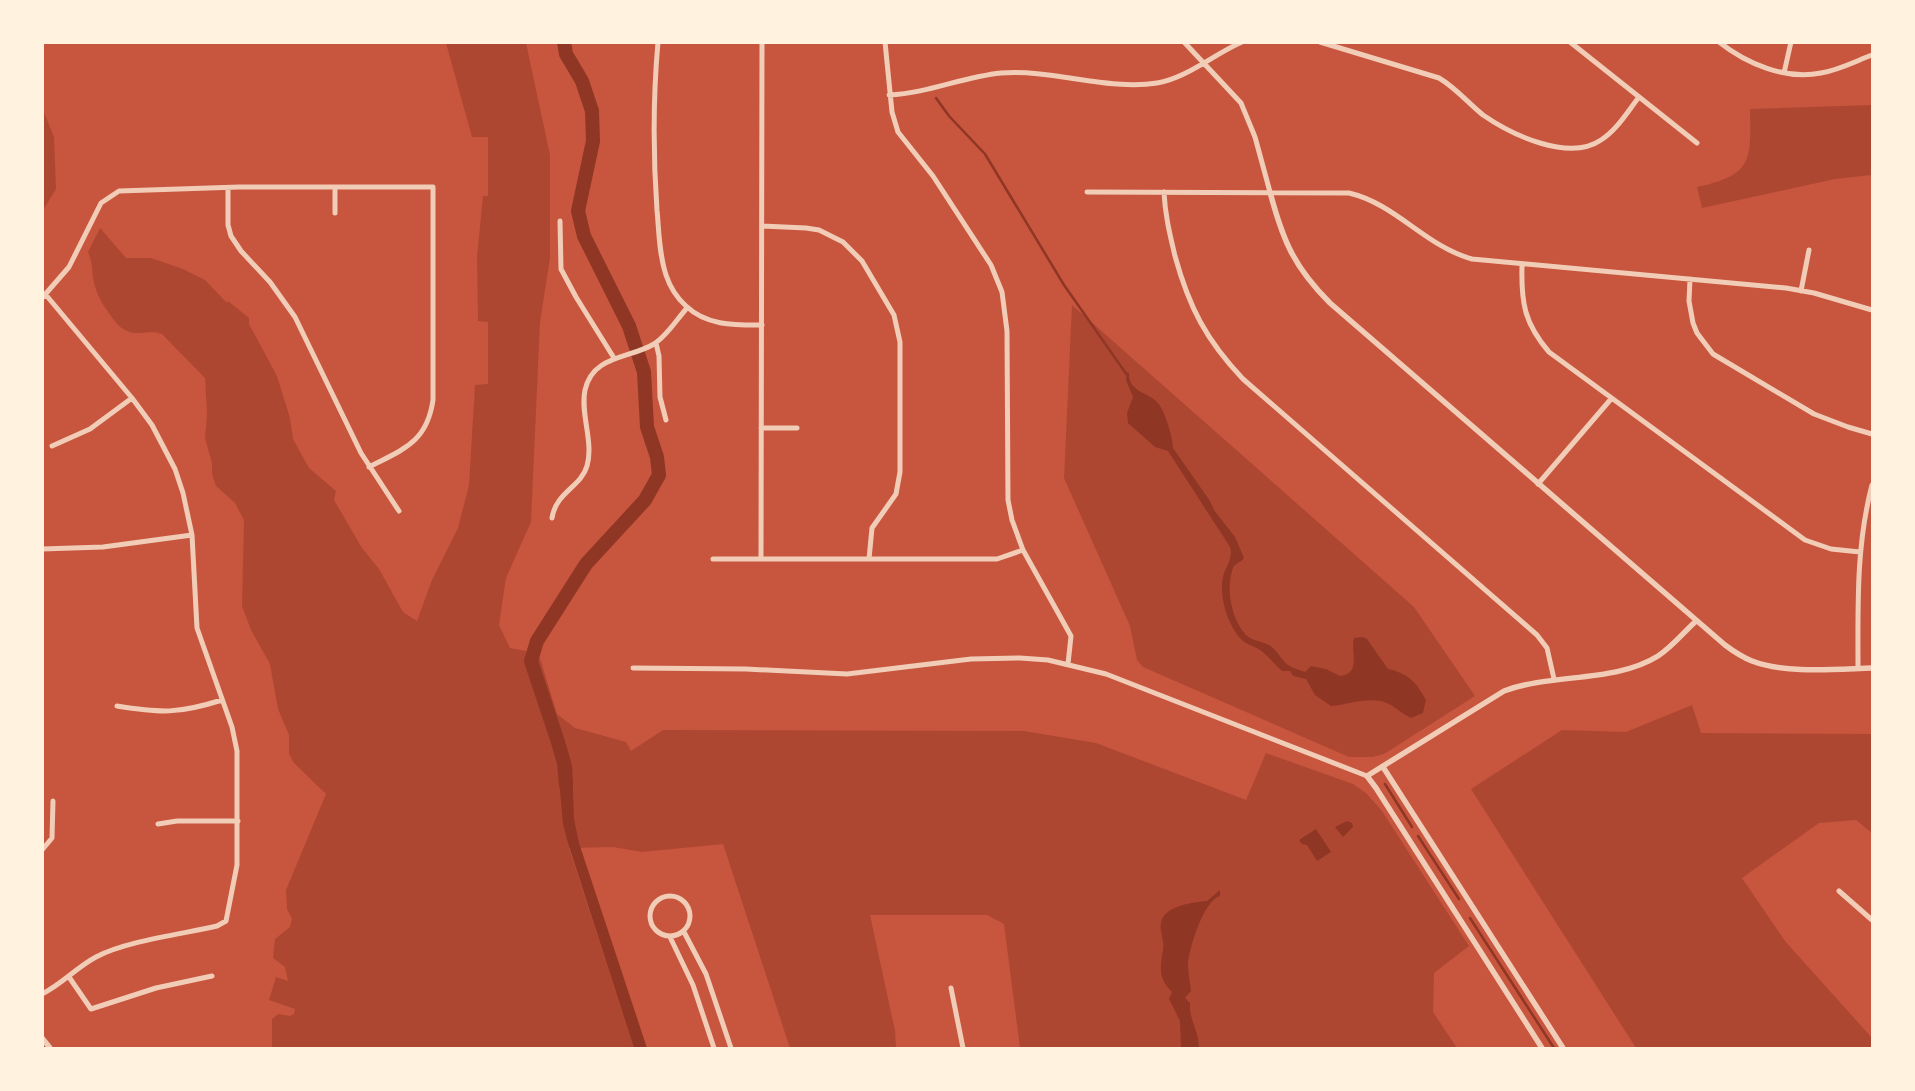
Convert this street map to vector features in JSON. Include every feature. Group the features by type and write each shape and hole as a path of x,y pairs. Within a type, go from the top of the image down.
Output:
{"street":[{"path":"658,42 654,152 660,242 669,284 687,308 700,316 724,325 762,325"},
{"path":"761,559 762,42"},
{"path":"884,42 893,122 898,132 938,184 990,265 1002,292 1007,331 1008,500 1012,520 1023,550 1070,636 1068,664"},
{"path":"1184,42 1229,88 1245,110 1289,249 1302,273 1316,289 1695,622 1725,645 1752,661 1767,665 1804,668 1872,668"},
{"path":"890,95 920,93 971,78 1003,73 1143,85 1171,80 1242,42"},
{"path":"1320,42 1439,78 1449,84 1482,114 1502,127 1562,148 1584,148 1603,139 1639,97"},
{"path":"1570,42 1697,143"},
{"path":"1719,42 1754,63 1784,72 1808,75 1820,73 1872,55"},
{"path":"1784,72 1791,42"},
{"path":"335,186 335,212"},
{"path":"42,994 69,977 87,962 111,950 217,926 226,921 237,866 237,751 232,727 197,628 192,535 175,469 152,425 132,398 44,297 69,267 96,211 109,196 131,189 335,186 433,187 433,400 430,416 416,441 406,449 369,467"},
{"path":"228,188 228,225 231,236 241,251 270,282 295,317 369,467 399,511"},
{"path":"1087,192 1334,191 1363,196 1376,202 1449,252 1472,259 1801,291 1872,310"},
{"path":"1164,192 1167,224 1183,286 1198,320 1224,358 1243,379 1537,635 1547,648 1554,679"},
{"path":"560,221 561,269 614,358"},
{"path":"762,226 806,228 825,233 843,242 862,261 894,315 900,342 900,472 896,494 872,528 869,559"},
{"path":"1801,291 1809,250"},
{"path":"1522,265 1521,290 1524,307 1537,338 1562,363 1805,540 1832,549 1860,552"},
{"path":"1690,279 1689,300 1693,323 1697,333 1713,354 1814,414 1872,434"},
{"path":"552,518 558,500 580,478 587,468 588,454 584,400 588,380 599,366 614,358 627,356 656,343 687,308"},
{"path":"656,343 659,356 660,397 666,420"},
{"path":"52,446 90,429 132,398"},
{"path":"1538,484 1612,399"},
{"path":"762,428 796,428"},
{"path":"1858,668 1860,552 1865,512 1872,485"},
{"path":"42,550 103,547 192,535"},
{"path":"712,559 997,559 1023,550"},
{"path":"1367,776 1504,691 1554,679 1616,671 1644,663 1669,648 1695,622"},
{"path":"633,668 746,669 826,674 876,672 995,658 1020,658 1068,664 1106,674 1367,776 1542,1048"},
{"path":"116,706 159,711 180,711 222,700"},
{"path":"1383,767 1563,1048"},
{"path":"42,850 52,838 53,801"},
{"path":"158,824 177,821 238,821"},
{"path":"1839,891 1872,920"},
{"path":"671,896 683,899 686,903 690,923 684,932 670,937 658,933 650,915 652,904 671,896"},
{"path":"684,932 710,984 731,1048"},
{"path":"670,937 693,985 714,1048"},
{"path":"69,977 91,1009 156,988 212,976"},
{"path":"951,988 962,1048"},
{"path":"42,1038 50,1048"}],"shaded area":[{"path":"446,43 526,43 550,155 550,258 540,322 531,522 506,578 499,625 510,648 526,651 540,658 557,714 575,728 626,742 631,751 663,730 1024,731 1096,743 1246,800 1266,753 1353,784 1366,793 1382,811 1469,946 1434,973 1433,1012 1457,1048 1020,1048 1004,924 987,915 870,915 895,1031 896,1048 790,1048 723,844 642,852 613,847 569,848 634,1048 272,1048 272,1019 278,1014 290,1016 294,1014 295,1009 269,1000 276,977 288,981 285,967 273,958 275,939 290,927 292,919 287,909 286,890 326,794 294,763 289,754 289,735 278,709 270,664 251,630 242,606 244,520 235,503 216,486 212,474 212,463 205,438 207,414 205,378 162,334 130,332 117,324 98,294 94,284 88,252 100,228 126,258 151,258 183,269 205,280 227,303 228,301 249,318 249,324 277,376 290,418 293,439 309,468 336,491 334,500 362,548 379,569 403,612 417,621 432,580 458,528 469,485 475,385 488,384 488,322 478,321 477,257 483,196 488,196 488,137 472,137"},
{"path":"1872,105 1872,175 1835,179 1702,208 1697,187 1729,177 1745,163 1750,141 1750,109"},
{"path":"43,110 54,137 56,189 43,210"},
{"path":"1072,305 1414,607 1475,696 1384,754 1373,757 1349,757 1143,667 1137,660 1130,626 1064,478"},
{"path":"1127,372 1135,388 1154,399 1161,407 1172,438 1173,448 1210,501 1214,510 1235,537 1244,558 1233,568 1230,586 1231,604 1237,621 1246,635 1273,648 1292,667 1305,672 1311,666 1326,669 1340,676 1347,674 1353,667 1354,638 1363,637 1367,639 1388,669 1406,676 1419,689 1426,700 1423,713 1411,718 1387,703 1373,700 1331,706 1315,695 1306,679 1293,676 1290,671 1282,671 1263,652 1240,638 1231,625 1222,592 1223,579 1231,552 1230,547 1168,451 1155,447 1128,423 1127,413 1133,397 1126,380"},
{"path":"1692,705 1701,733 1872,734 1872,833 1856,820 1819,823 1742,878 1785,941 1872,1038 1872,1048 1636,1048 1471,789 1562,730 1626,732"},
{"path":"572,764 574,819 579,843 647,1048 634,1048 568,843 563,824 558,768"},
{"path":"1347,821 1352,823 1353,827 1343,837 1335,827"},
{"path":"1316,829 1331,852 1317,861 1307,845 1302,844 1299,840"},
{"path":"1220,890 1220,896 1214,899 1208,906 1198,926 1188,964 1191,991 1185,998 1190,1003 1199,1048 1181,1048 1180,1021 1169,999 1172,992 1164,982 1161,972 1163,939 1161,923 1163,917 1173,909 1187,904 1207,901"}],"waterway":[{"path":"564,42 566,54 582,81 592,111 593,141 578,211 584,236 629,326 644,372 647,427 657,457 659,475 645,500 586,564 537,641 531,661 564,763 566,785"},
{"path":"936,98 949,116 985,154 1064,285 1127,375"},
{"path":"1385,784 1412,827"},
{"path":"1418,836 1459,899"},
{"path":"1470,918 1554,1048"}]}
